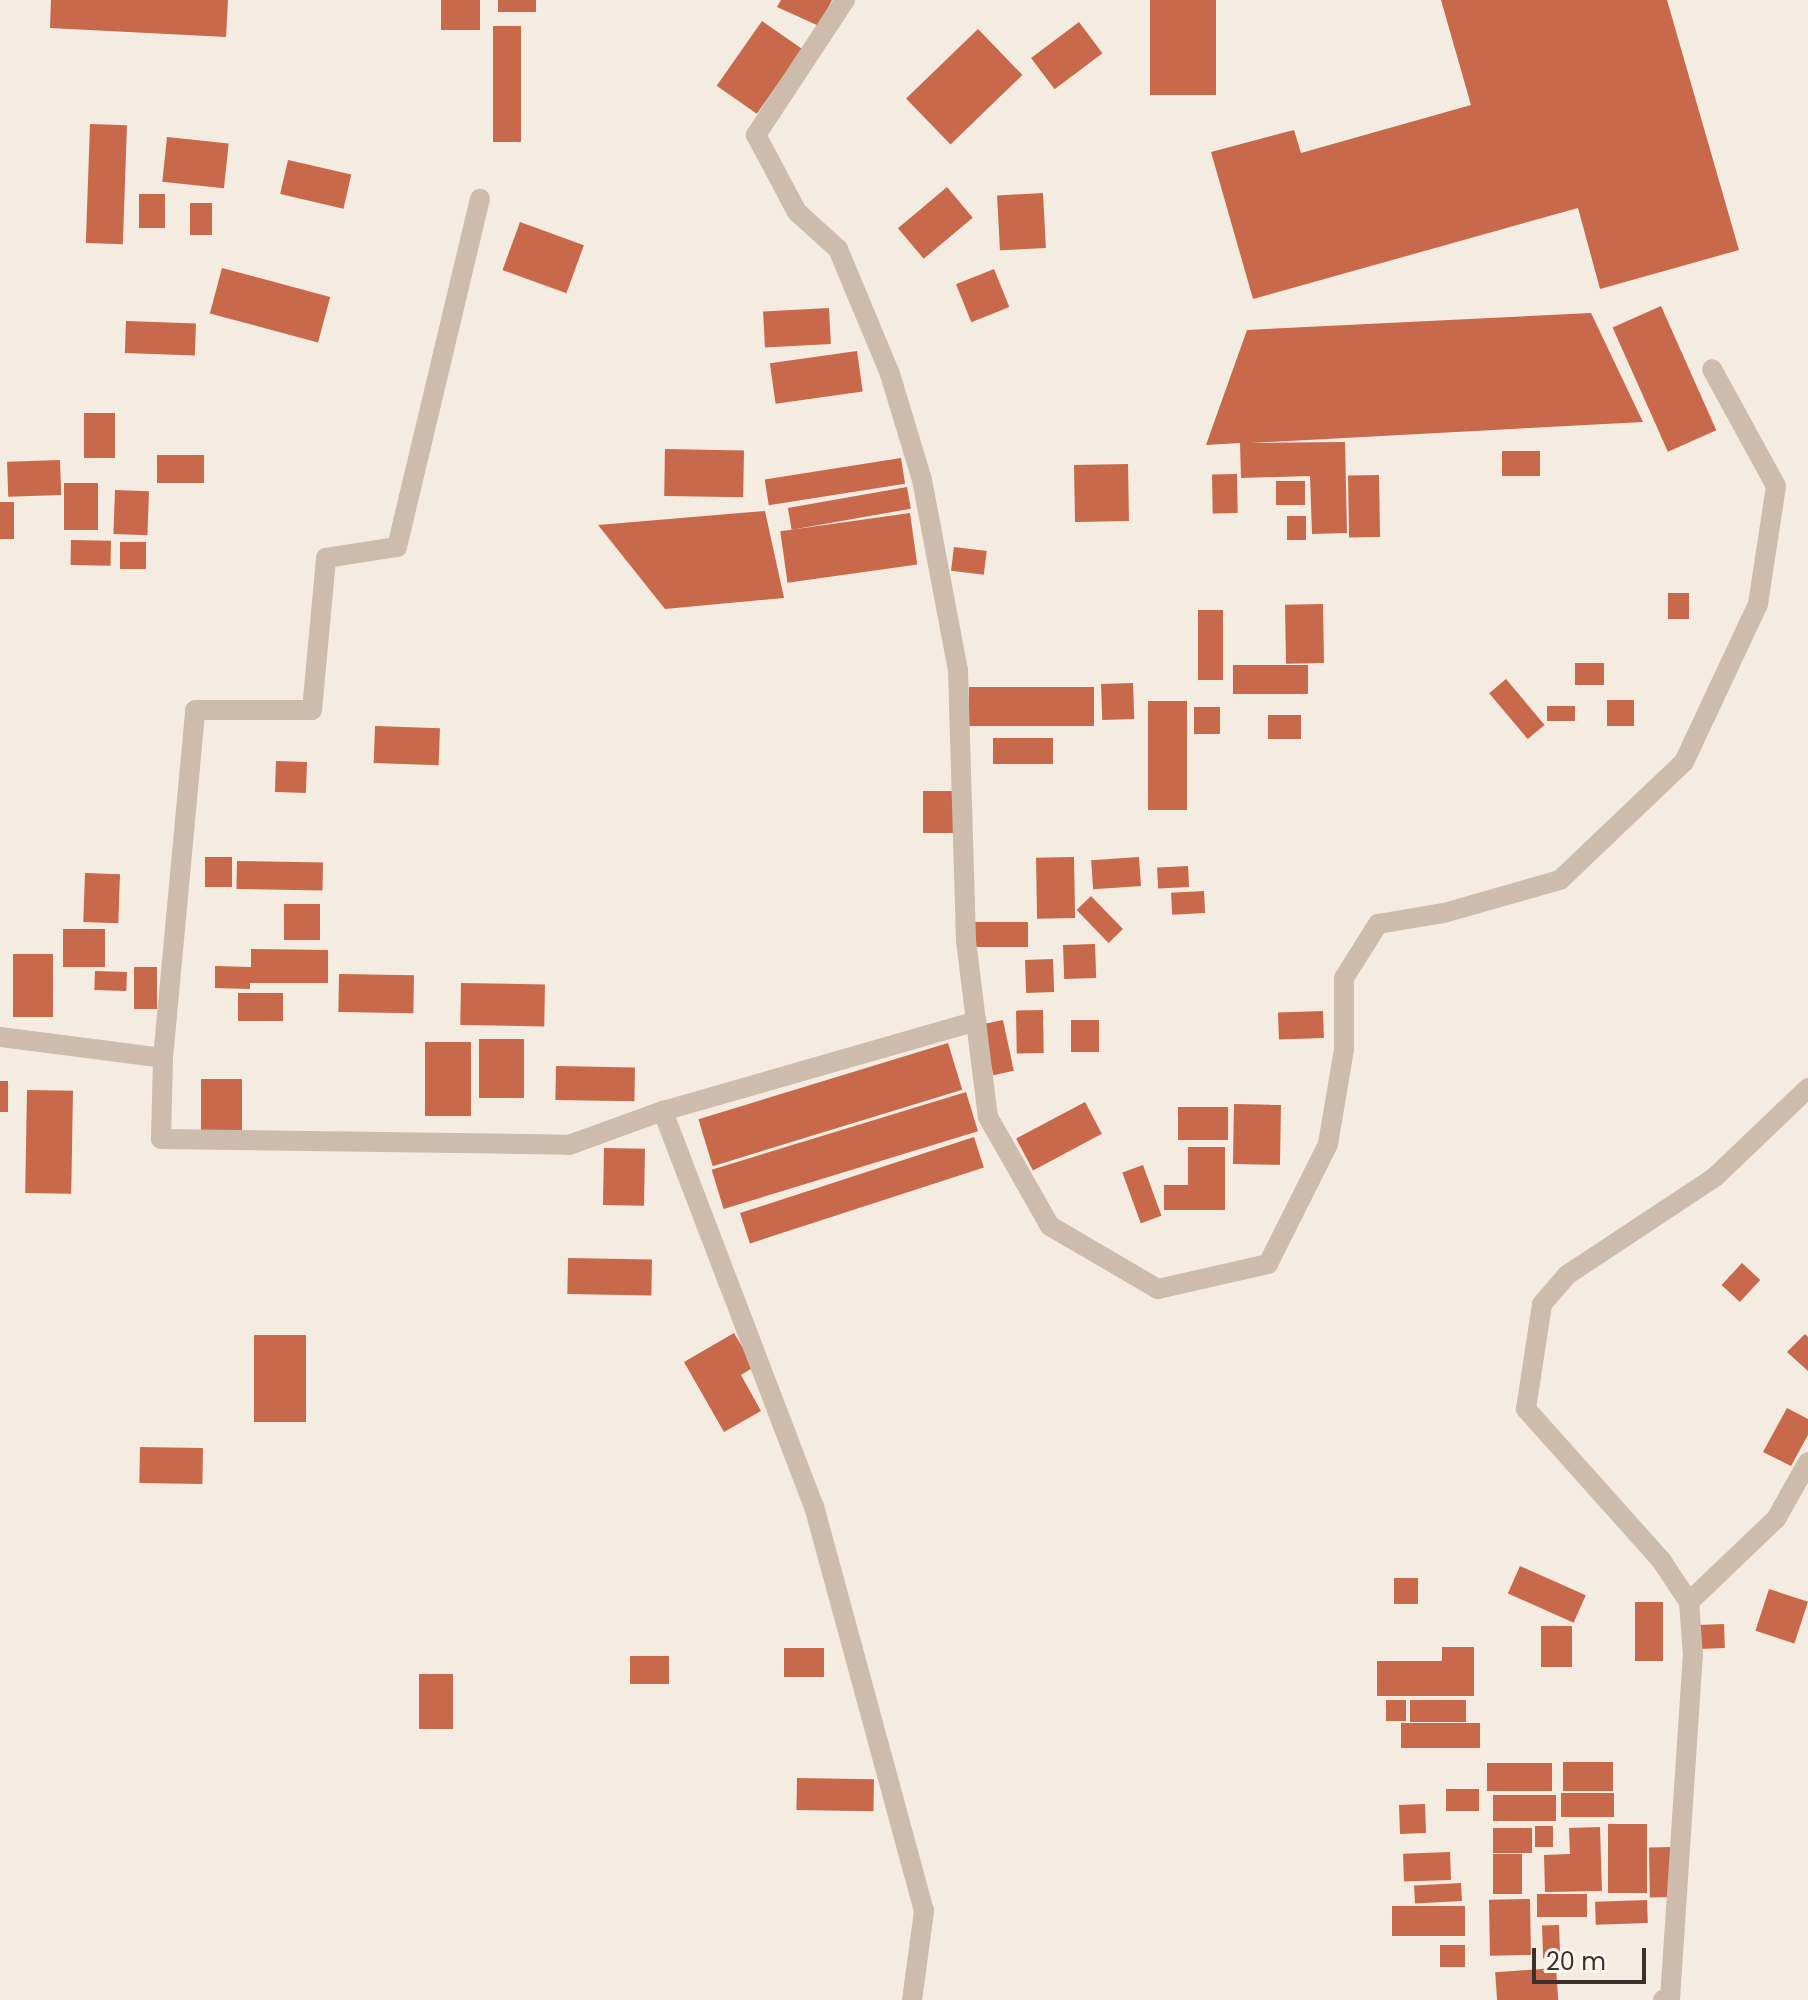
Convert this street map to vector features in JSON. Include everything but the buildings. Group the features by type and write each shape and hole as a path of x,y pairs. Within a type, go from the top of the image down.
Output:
{"street":[{"path":"845,0 756,135 797,212 838,249 890,374 922,480 958,670 966,941 988,1117 1050,1226 1158,1289 1268,1264 1328,1144 1344,1049 1344,978 1378,924 1444,913 1560,880 1684,762 1758,604 1776,486 1712,369"},
{"path":"480,199 397,547 326,558 312,710 195,710 163,1058 161,1139 569,1145 663,1111 976,1021"},
{"path":"0,1037 163,1058"},
{"path":"1663,2000 1670,1999 1691,1688 1689,1602 1661,1560 1526,1409 1542,1304 1567,1275 1715,1177 1808,1088"},
{"path":"663,1111 818,1522 924,1911 912,2000"},
{"path":"1689,1602 1776,1519 1808,1462"}]}
